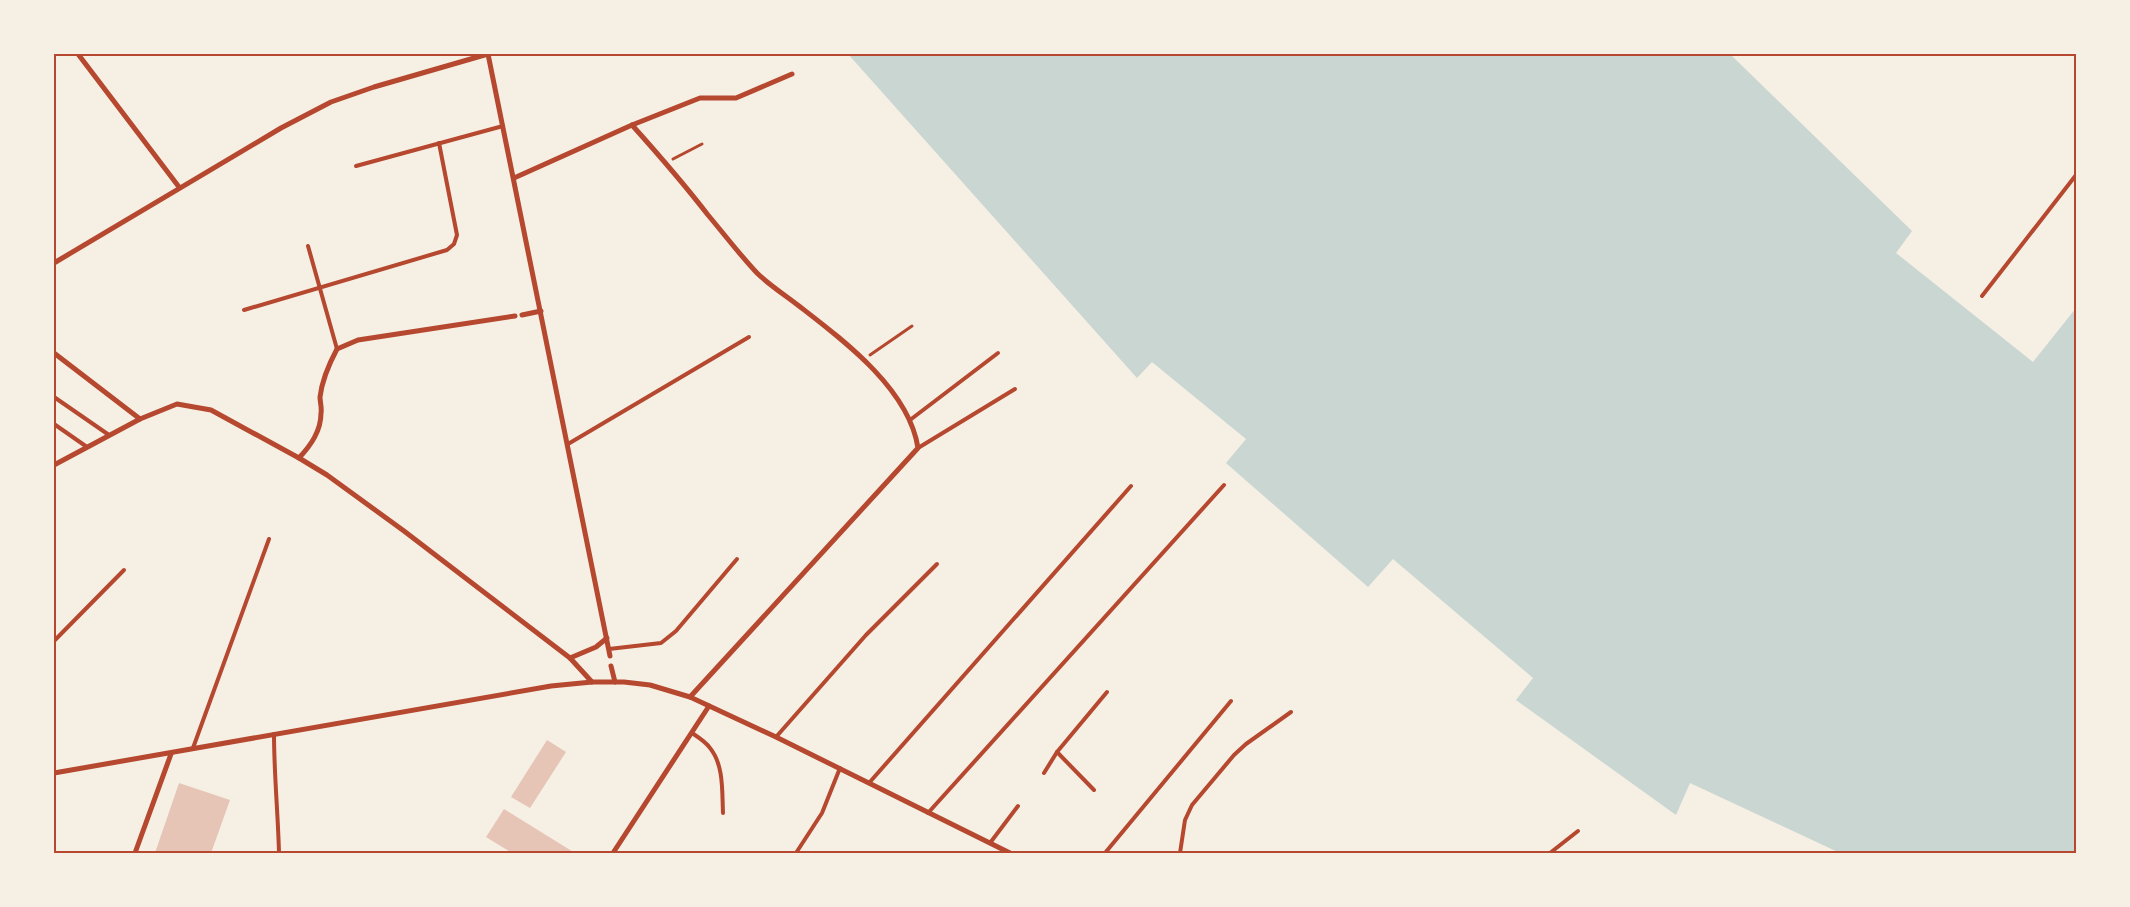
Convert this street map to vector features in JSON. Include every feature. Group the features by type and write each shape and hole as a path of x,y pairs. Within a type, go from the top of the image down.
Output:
{"street":[{"path":"78,54 179,188"},
{"path":"54,263 281,128 330,102 374,87 488,54 610,656"},
{"path":"514,178 632,125 700,98 736,98 792,74"},
{"path":"632,125 759,275 837,335 863,359 891,390 916,432 918,448 690,697"},
{"path":"522,315 541,311"},
{"path":"299,458 311,445 319,428 322,414 320,397 327,368 337,349 358,340 515,316"},
{"path":"54,353 140,419"},
{"path":"54,465 140,419 177,404 211,410 326,474 570,658 592,682"},
{"path":"570,658 596,647 607,638"},
{"path":"611,666 615,682"},
{"path":"54,773 551,686 615,682 650,685 690,697 840,768 990,843 1002,852 1010,853"},
{"path":"613,853 709,706"},
{"path":"135,853 171,754"}],"lane":[{"path":"356,166 503,126"},
{"path":"244,310 447,250 454,244 457,235 439,143"},
{"path":"1982,296 2076,174"},
{"path":"308,246 337,349"},
{"path":"568,444 749,337"},
{"path":"910,420 998,353"},
{"path":"918,448 1015,389"},
{"path":"54,397 109,435"},
{"path":"54,424 87,446"},
{"path":"928,813 1224,484"},
{"path":"869,783 1131,486"},
{"path":"193,748 269,539"},
{"path":"609,649 661,643 676,631 737,559"},
{"path":"776,737 866,634 937,564"},
{"path":"54,641 124,570"},
{"path":"1044,773 1057,752 1107,692"},
{"path":"1105,853 1231,701"},
{"path":"1180,853 1185,820 1192,805 1234,755 1291,712"},
{"path":"692,732 710,747 717,759 722,782 723,813"},
{"path":"274,734 274,775 277,794 279,853"},
{"path":"1057,752 1094,790"},
{"path":"796,853 822,813 840,768"},
{"path":"990,843 1018,806"},
{"path":"1550,853 1578,831"}],"path":[{"path":"666,163 702,144"},
{"path":"863,359 912,326"}],"shaded area":[{"path":"848,54 1730,54 1912,231 1896,253 2033,362 2076,308 2076,853 1840,853 1690,783 1676,815 1516,700 1533,678 1393,559 1368,587 1226,463 1246,439 1152,362 1137,378"}],"building":[{"path":"547,740 566,752 530,808 511,797"},
{"path":"179,783 230,800 211,853 155,853"},
{"path":"504,809 575,853 512,853 486,837"}]}
